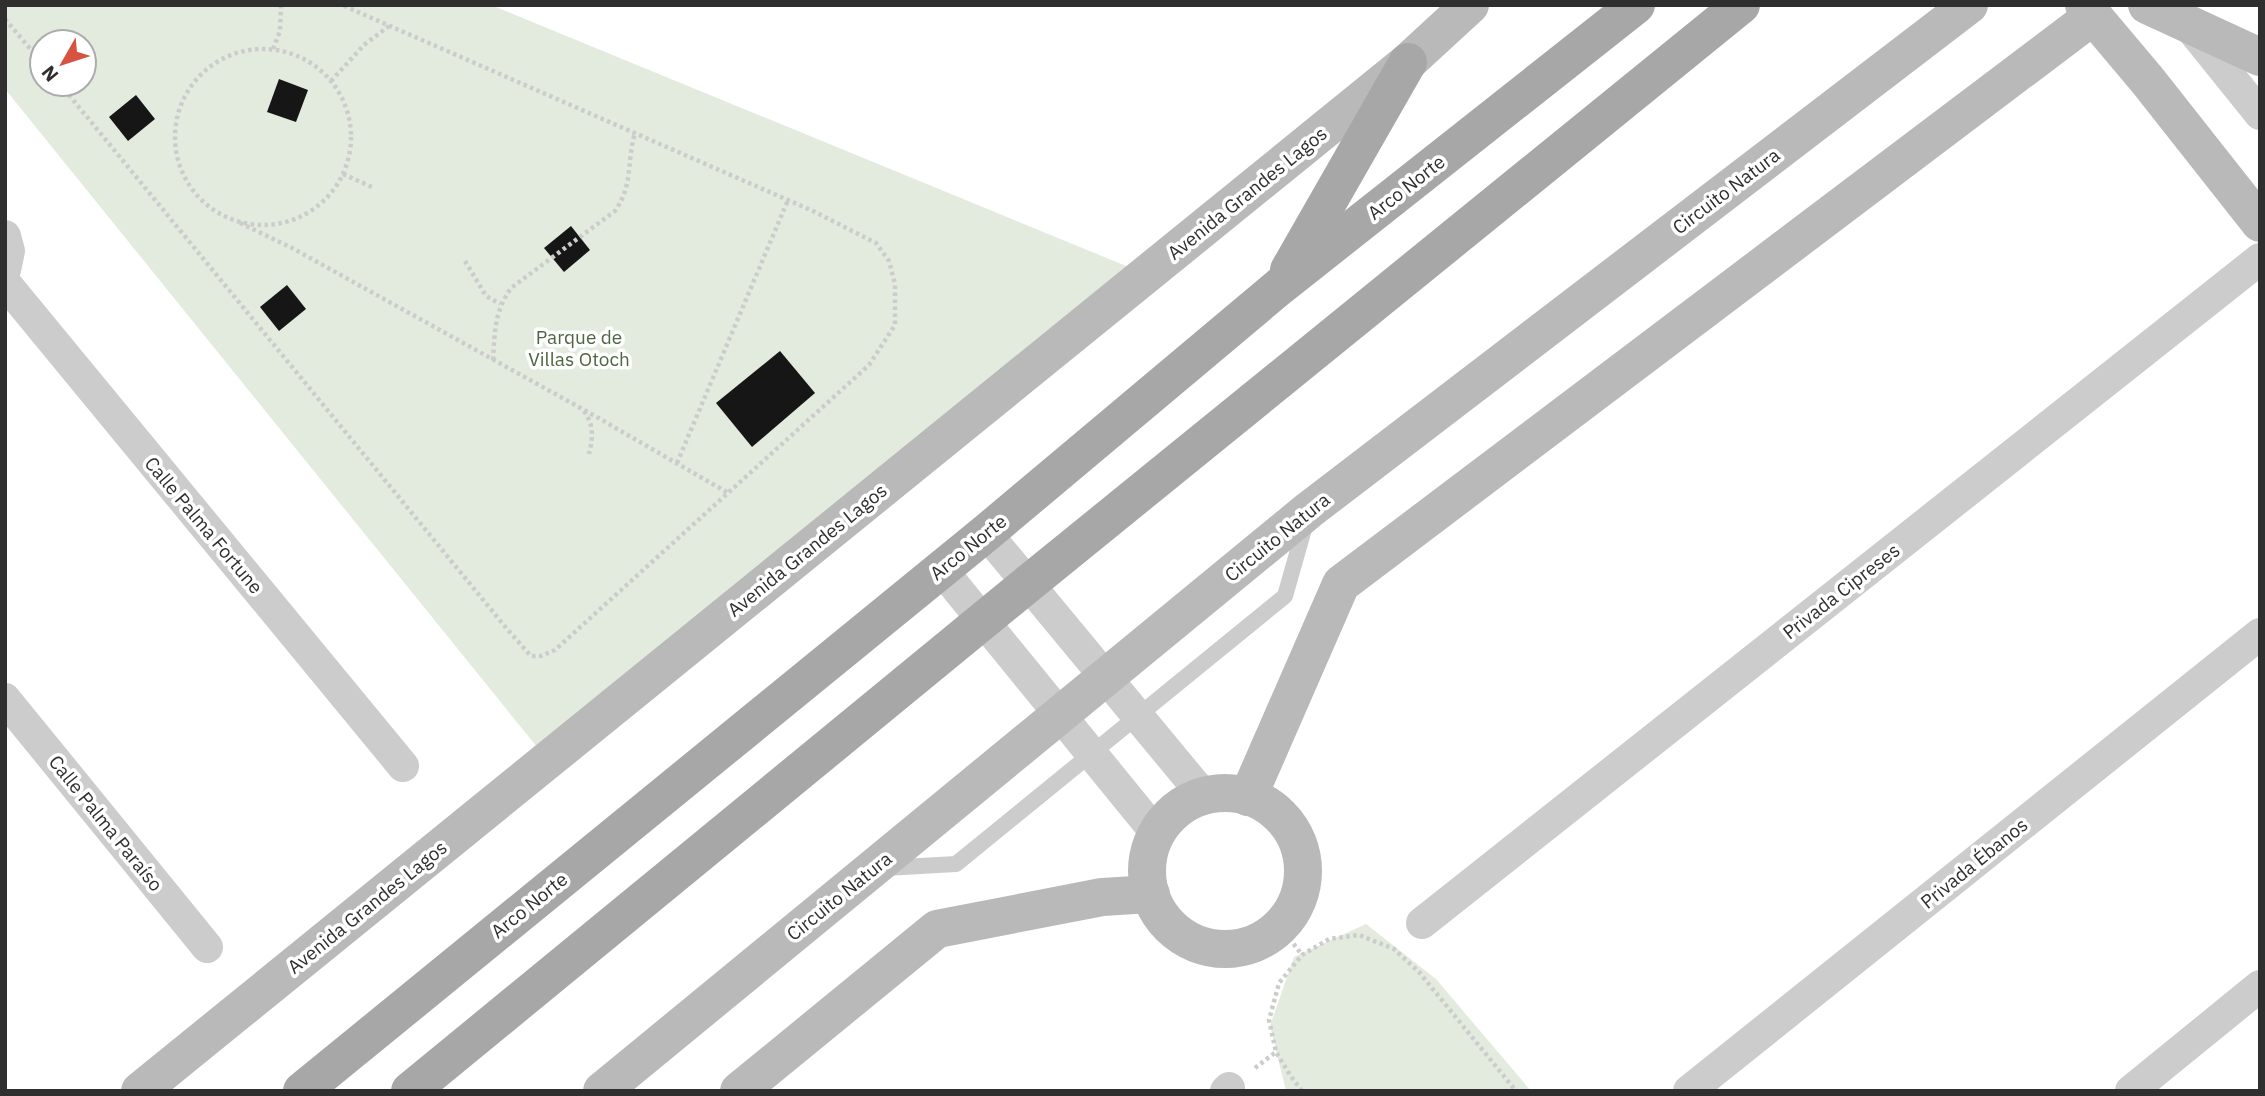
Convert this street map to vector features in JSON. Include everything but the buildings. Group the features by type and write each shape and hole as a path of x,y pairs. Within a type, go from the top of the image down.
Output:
{"main road":[{"name":"Arco Norte","path":"302,1091 986,533 1279,287 1636,5"},
{"path":"410,1091 1029,583 1741,5"},
{"path":"1279,287 1408,62"}],"street":[{"name":"Avenida Grandes Lagos","path":"140,1091 1408,62 1470,5"},
{"name":"Circuito Natura","path":"602,1091 1309,510 1969,5"},
{"path":"2147,5 2260,57"},
{"path":"1248,797 1341,584 2089,11 2260,223"},
{"path":"2190,27 2260,114"},
{"path":"5,236 9,251 5,270"},
{"name":"Privada Cipreses","path":"1422,923 2260,259"},
{"name":"Calle Palma Fortune","path":"5,284 403,766"},
{"path":"986,533 1204,796"},
{"path":"941,569 1157,834"},
{"name":"Privada Ébanos","path":"1689,1091 2260,634"},
{"name":"Calle Palma Paraíso","path":"5,699 207,947"},
{"path":"1226,793 1248,797 1272,809 1290,828 1301,852 1303,879 1291,941 1259,942 1233,949 1207,947 1182,936 1163,917 1151,894 1149,853 1157,834 1185,804 1204,796 1226,793"},
{"path":"739,1091 937,929 1102,897 1151,894"},
{"path":"2131,1091 2260,986"}],"lane":[{"path":"872,869 956,864 1285,596 1309,510"}],"path":[{"path":"273,50 280,31 281,5"},
{"path":"72,98 531,656 541,656 555,650 730,494 869,365 895,325 895,284 889,261 876,243 788,200 342,5"},
{"path":"5,19 28,46"},
{"path":"331,81 364,45 389,26"},
{"path":"240,223 267,226 293,220 317,208 336,188 348,164 352,137 348,110 331,81 313,64 286,51 255,48 225,56 200,74 183,99 174,129 177,160 190,187 212,209 240,223 292,248 583,409 730,494"},
{"path":"494,360 496,317 500,304 511,288 615,211 625,196 635,133"},
{"path":"343,174 374,188"},
{"path":"677,463 788,200"},
{"path":"465,261 486,296 500,304"},
{"path":"583,409 592,428 593,441 589,453"},
{"path":"1302,1091 1276,1052 1269,1020 1291,941 1359,935 1394,948 1419,972 1516,1091"}],"green space":[{"name":"Parque de Villas Otoch","path":"5,5 491,5 1131,268 537,747 5,89"},
{"path":"1366,924 1436,979 1531,1091 1286,1091 1270,1026 1294,957"}]}
